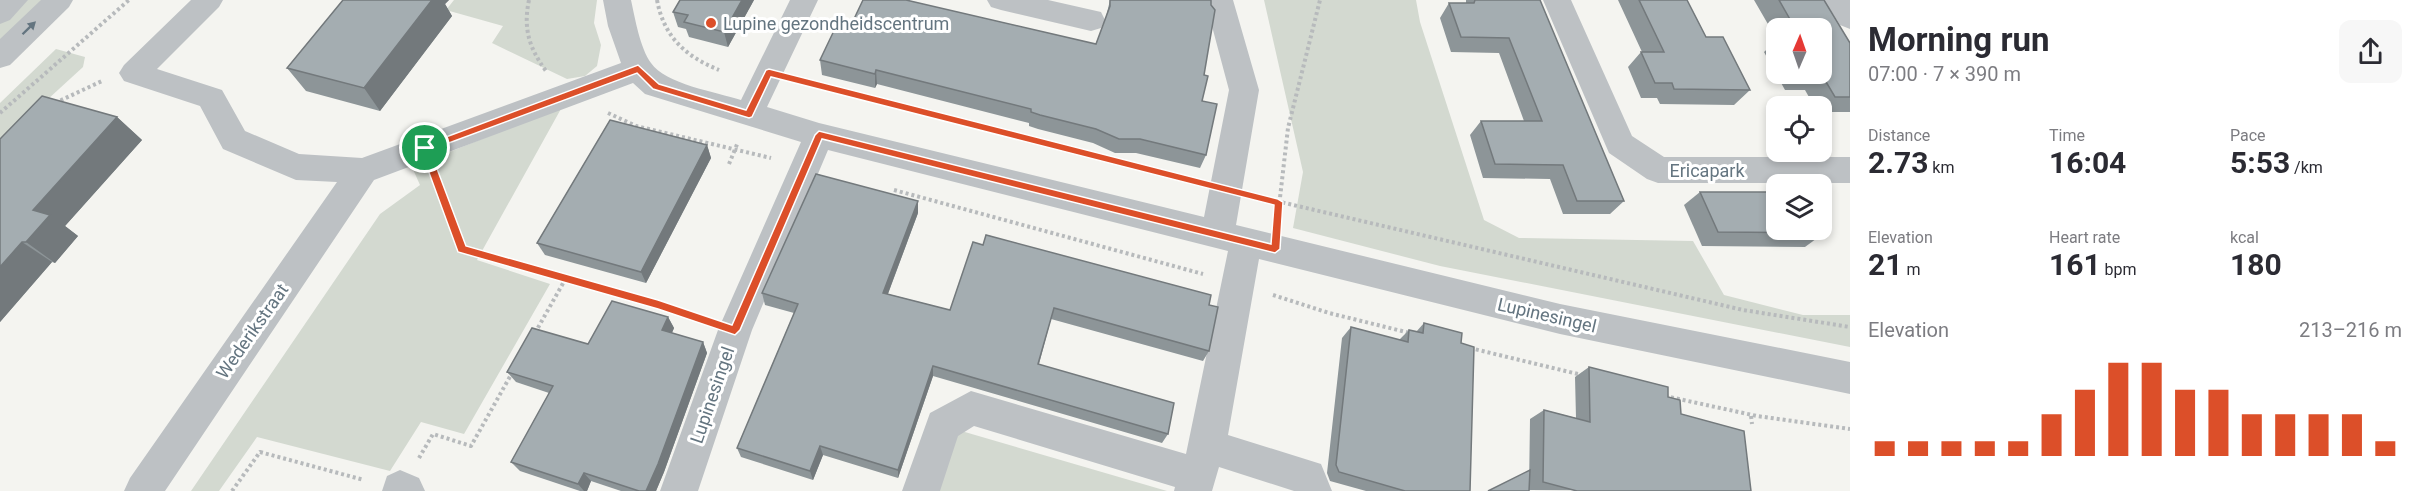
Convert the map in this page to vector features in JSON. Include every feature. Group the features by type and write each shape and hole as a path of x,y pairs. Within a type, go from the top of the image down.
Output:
{"street":[{"path":"0,14 14,0"},
{"path":"0,57 59,0"},
{"path":"209,0 134,73 211,98 234,140 296,167 363,171 638,69 622,27 617,0"},
{"path":"749,114 804,0"},
{"path":"1001,0 1090,20"},
{"path":"1199,471 1236,283 1247,242 1225,188 1244,90 1219,0"},
{"name":"Ericapark","path":"1557,0 1620,144 1658,170 1850,170"},
{"path":"1838,0 1850,18"},
{"name":"Lupinesingel","path":"638,69 656,86 819,135 1560,319 1850,378"},
{"name":"Lupinesingel","path":"679,491 735,330 819,135"},
{"name":"Wederikstraat","path":"143,491 363,171"},
{"path":"921,491 943,425 971,408 1199,471 1308,477 1313,491"}],"path":[{"path":"0,113 129,0"},
{"path":"529,0 524,20 532,55 568,95"},
{"path":"657,0 658,10 675,45 710,67 1743,310 1850,327"},
{"path":"1247,242 1278,202 1288,128 1320,0"},
{"path":"47,108 98,82 134,73"},
{"path":"425,148 462,249 658,304 735,330"},
{"path":"532,337 566,278"},
{"path":"232,491 260,452 403,490 433,434 471,446 516,367"},
{"path":"1752,416 1752,424"}],"shaded area":[{"path":"23,0 49,0 0,45 0,22"},
{"path":"454,0 597,0 594,23 601,45 597,66 585,76 567,79 492,43 503,26 446,10"},
{"path":"1264,0 1416,0 1420,22 1484,220 1519,238 1693,241 1724,295 1803,315 1850,315 1850,347 1440,266 1293,228 1303,172"},
{"path":"56,49 85,57 83,67 0,143 0,103"},
{"path":"562,107 477,260 550,284 464,434 421,422 390,471 257,437 219,491 191,491 380,214 420,185 412,167"},
{"path":"958,430 1167,491 938,491"}],"building":[{"path":"343,0 432,0 364,88 287,68"},
{"path":"680,0 742,0 724,32 684,22 688,15 673,12"},
{"path":"863,0 906,0 1096,44 1110,6 1110,0 1211,0 1211,5 1215,10 1204,75 1208,76 1202,101 1217,104 1206,155 1140,139 1119,139 1096,129 1031,112 1031,109 876,70 875,74 820,60 840,18 853,21"},
{"path":"1475,0 1540,0 1624,201 1577,201 1563,165 1495,164 1481,121 1542,121 1509,38 1461,37 1449,3 1474,3"},
{"path":"1639,0 1687,0 1706,37 1723,37 1750,90 1674,89 1672,83 1655,83 1641,52 1664,52"},
{"path":"1779,0 1824,0 1850,43 1850,97 1835,97 1827,84 1832,84 1832,18 1789,18"},
{"path":"42,96 117,117 33,210 50,215 0,267 0,139"},
{"path":"610,120 707,145 641,272 537,243"},
{"path":"816,174 918,201 883,293 950,310 973,242 983,245 986,235 1211,295 1209,305 1218,307 1209,351 1054,308 1038,364 1174,403 1168,434 933,366 898,470 820,446 810,471 737,448 798,304 762,293"},
{"path":"1700,192 1766,192 1766,232 1718,232"},
{"path":"612,301 668,317 662,330 703,342 646,491 639,491 584,473 578,484 511,462 553,386 507,372 532,328 588,344"},
{"path":"1424,323 1462,333 1461,343 1474,347 1470,491 1405,491 1339,472 1336,465 1351,327 1408,342 1409,330 1423,333"},
{"path":"1589,367 1668,387 1668,397 1680,400 1681,414 1744,431 1751,491 1577,491 1543,482 1544,410 1590,422"},
{"path":"1530,470 1529,491 1488,491"}],"place":[{"name":"Lupine gezondheidscentrum","path":"711,23"}],"route":[{"path":"638,69 656,86 749,114 769,73 1278,202 1275,249 819,135 735,330 658,304 462,249 425,148 638,69"}]}
